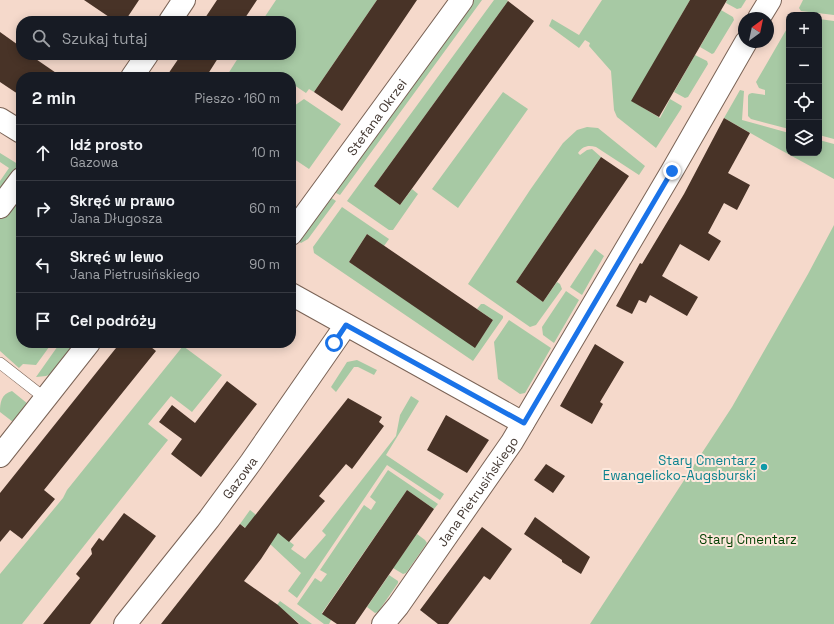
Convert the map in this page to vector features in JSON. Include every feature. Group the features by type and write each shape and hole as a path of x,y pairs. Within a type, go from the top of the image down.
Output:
{"street":[{"path":"173,16 184,0"},
{"name":"Stefana Okrzei","path":"296,227 462,0"},
{"path":"763,12 770,0"},
{"name":"Jana Pietrusińskiego","path":"383,624 398,606 524,423 743,48"},
{"path":"135,72 144,60"},
{"path":"0,118 16,129"},
{"path":"0,207 16,186"},
{"path":"296,297 524,423"},
{"name":"Gazowa","path":"124,624 214,513 346,325"},
{"path":"0,456 85,348"}],"lane":[{"path":"0,364 46,399"}],"green space":[{"path":"276,0 377,0 314,92 309,89 306,93 296,86 296,72 229,72 237,60 296,60 296,16 265,16"},
{"path":"473,0 482,0 340,195 334,192"},
{"path":"494,0 508,1 374,186 400,205 412,189 418,194 393,230 389,230 347,201"},
{"path":"602,0 690,0 632,101 660,118 670,99 682,106 656,148 617,117 614,110 611,71 589,46 590,43 585,40 579,48 549,26 552,19 579,35"},
{"path":"727,0 746,0 741,8 737,9 726,3"},
{"path":"803,0 834,0 834,15 822,14 822,12 801,11 799,8"},
{"path":"721,10 733,17 734,20 712,54 700,47"},
{"path":"822,19 834,21 834,139 822,136"},
{"path":"786,30 786,128 751,119 748,116 749,94 765,95 765,90 759,88 756,82"},
{"path":"695,55 707,61 708,64 688,97 685,98 674,92"},
{"path":"740,90 744,91 742,120 786,132 786,153 766,142 724,118"},
{"path":"503,92 528,109 458,208 432,189"},
{"path":"304,99 341,124 309,169 296,160 296,105"},
{"path":"587,127 598,128 645,166 639,175 596,147 586,147 578,153 580,155 587,150 592,149 601,157 516,282 543,302 557,282 560,284 562,289 536,325 530,327 468,284 563,143 577,130"},
{"path":"822,141 834,144 834,179 792,156 822,156"},
{"path":"0,153 16,163 16,177 0,194 0,181 9,168 0,162"},
{"path":"330,197 336,201 308,239 301,243 298,241"},
{"path":"16,198 16,348 48,348 36,365 23,364 19,368 0,351 0,219"},
{"path":"342,207 389,239 384,246 367,234 349,262 475,347 493,320 477,309 481,304 484,304 503,316 473,361 314,253 313,247"},
{"name":"Stary Cmentarz","path":"834,225 834,624 590,624 732,407 808,274"},
{"path":"595,249 604,256 582,295 570,287"},
{"path":"566,291 579,300 554,343 543,335 542,327"},
{"path":"509,320 551,348 525,393 520,394 498,379 494,342"},
{"path":"56,348 71,348 51,374 36,377"},
{"path":"181,348 186,348 222,375 192,412 171,396 148,424 168,440 22,624 0,624 0,574 63,498 67,490"},
{"path":"357,360 377,370 374,375 358,367 354,367 336,392 331,387 347,362"},
{"path":"12,391 28,404 13,422 0,412 3,397 8,392"},
{"path":"411,396 419,401 386,455 444,494 440,500 387,465 297,598 288,591 301,573 270,544 240,524 250,510 294,545 291,549 305,559 326,535 322,531 396,436 400,415"},
{"path":"388,470 438,504 434,509 407,490 322,613 331,620 329,624 324,624 297,604 315,578 321,582 327,574 320,570 364,505 371,510 376,502 370,497"},
{"path":"417,534 427,543 406,573 403,574 393,568"},
{"path":"389,575 398,581 398,583 378,612 375,613 367,607"},
{"path":"280,601 312,624 300,624 277,605"}],"building":[{"path":"84,0 139,0 128,16 108,16"},
{"path":"217,0 257,0 246,16 206,16"},
{"path":"377,0 417,0 342,111 314,92"},
{"path":"690,0 727,0 659,117 631,101"},
{"path":"508,1 534,21 400,205 374,186"},
{"path":"0,32 16,43 16,60 37,60 55,72 16,72 16,93 0,82"},
{"path":"178,60 217,60 209,72 169,72"},
{"path":"724,118 750,133 728,173 750,185 737,210 724,203 708,233 721,241 709,261 680,244 662,276 698,297 687,316 650,295 646,303 639,300 632,314 616,306 640,263 642,264 684,194"},
{"path":"601,157 629,176 543,302 516,282"},
{"path":"367,234 493,320 475,348 349,262"},
{"path":"595,344 624,362 600,402 603,404 592,424 560,406"},
{"path":"116,348 152,348 156,351 44,490 55,499 22,539 10,530 0,542 0,493"},
{"path":"227,381 257,404 201,477 171,454 182,439 159,422 172,405 195,423"},
{"path":"348,398 382,417 379,422 384,426 352,469 346,464 319,496 325,501 289,542 278,533 244,581 278,605 299,624 161,624 240,524 245,528"},
{"path":"446,415 489,440 467,473 427,450"},
{"path":"546,464 565,476 553,493 534,480"},
{"path":"407,490 434,509 355,624 337,624 322,614"},
{"path":"124,513 156,536 90,624 43,624 80,578 76,574 92,554 91,549 99,538 103,541"},
{"path":"535,517 590,557 581,574 524,534"},
{"path":"482,527 512,549 490,580 484,576 448,624 438,624 420,610"}],"place":[{"name":"Stary Cmentarz Ewangelicko-Augsburski","path":"764,467"}],"route":[{"path":"334,343 346,325 524,423 672,171"}]}
